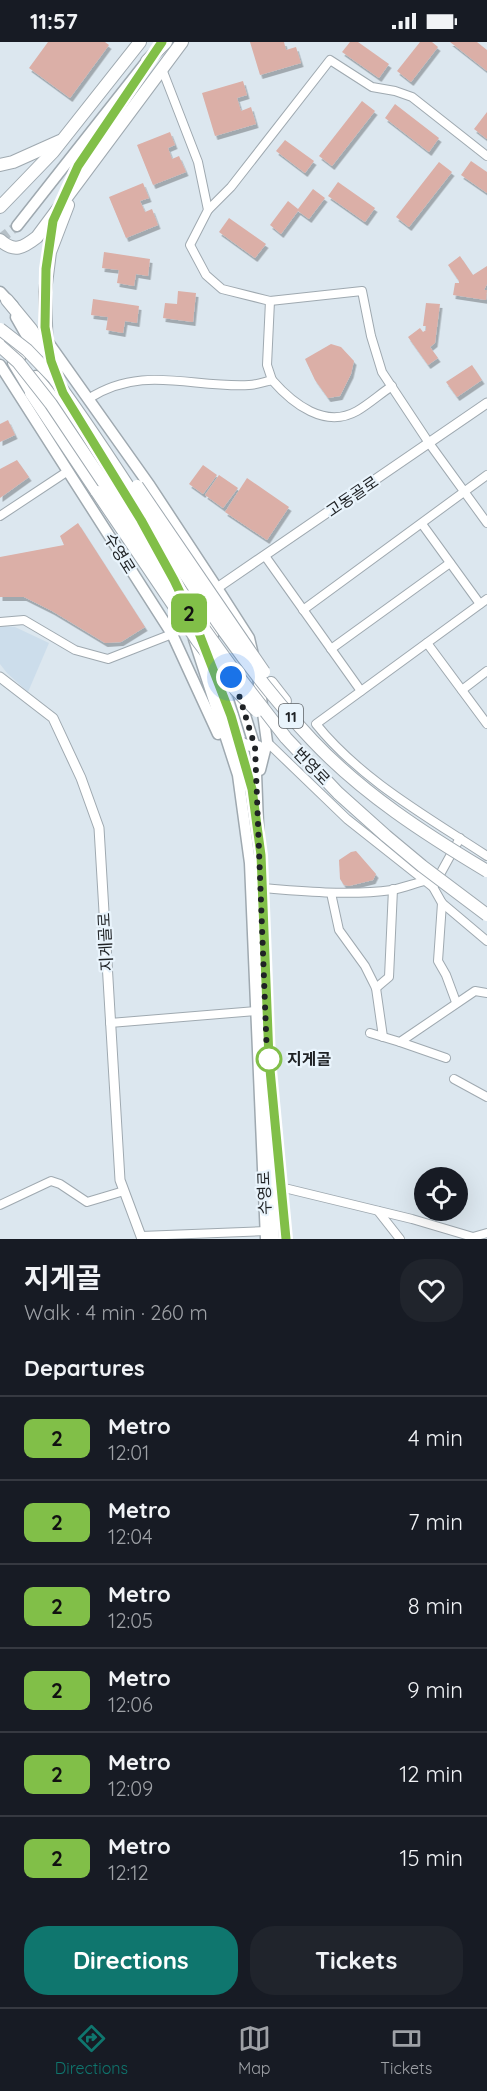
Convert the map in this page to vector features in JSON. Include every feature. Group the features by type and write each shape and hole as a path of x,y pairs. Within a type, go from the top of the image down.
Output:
{"main road":[{"path":"0,207 64,139 140,42"},
{"path":"147,62 158,42"},
{"path":"17,226 147,62 166,42"},
{"path":"0,240 9,247 19,248 37,237 182,42"},
{"path":"0,165 13,162 64,139"},
{"path":"47,354 45,292 50,252 75,187"},
{"path":"3,296 46,339 150,486 249,638 261,690 267,742 257,782"},
{"path":"3,296 31,329 271,683 313,741"},
{"name":"수영로","path":"3,296 56,388 176,568 204,616 240,698 255,747 274,1239"},
{"name":"번영로","path":"0,329 27,350 53,377 240,655 313,741 366,790 426,834 487,871"},
{"name":"수영로","path":"0,335 62,406 119,493 185,609 240,787 250,863 266,1235"},
{"path":"0,341 32,393 197,640 233,687 286,738"},
{"name":"번영로","path":"0,346 18,362 51,404 173,586 286,738 338,793 386,836 430,873 487,915"},
{"path":"1,368 32,393"},
{"name":"수영로","path":"1,368 172,634 207,708 240,787"},
{"path":"219,716 230,736 240,743 255,747 267,742"}],"street":[{"path":"487,156 412,97 372,87 330,60 231,187 208,210 190,245 206,274 222,289 270,301 362,291 371,336 382,372 429,443 487,523"},
{"path":"162,69 198,162 208,210"},
{"path":"270,301 267,364 272,380 283,393 314,414 331,418 356,411 392,386"},
{"path":"88,399 104,389 131,381 150,379 250,385 272,380"},
{"name":"고동골로","path":"217,588 487,403"},
{"path":"0,516 68,471"},
{"path":"303,610 487,475"},
{"path":"422,524 450,563 483,601 316,724 329,740 376,782 487,856"},
{"path":"264,555 361,691"},
{"path":"331,649 450,563"},
{"path":"0,622 24,620 75,650 108,659 172,634"},
{"path":"427,643 487,724"},
{"path":"462,690 487,671"},
{"name":"지게골로","path":"0,677 53,718 81,778 99,828 120,1180 141,1238"},
{"path":"267,742 347,819 433,887 442,903 487,941"},
{"path":"433,887 460,838"},
{"path":"261,888 331,893 393,890 424,881"},
{"path":"375,988 389,977 393,890"},
{"path":"331,893 339,930 365,966 375,988 383,1037"},
{"path":"442,903 438,961 456,1002"},
{"path":"400,1042 475,991 487,993"},
{"path":"110,1023 256,1011"},
{"path":"370,1033 446,1058"},
{"path":"454,1079 487,1097"},
{"path":"0,1205 51,1181 60,1184 87,1202 124,1191"},
{"path":"272,1185 474,1237 487,1233"},
{"path":"378,1211 400,1239"},
{"name":"수영로","path":"141,1238 266,1235"}],"shaded area":[{"path":"0,626 15,627 49,643 28,692 0,664"}],"building":[{"path":"48,42 105,42 109,45 70,98 29,68"},
{"path":"250,42 284,42 286,50 296,47 301,63 260,75"},
{"path":"350,42 358,42 389,64 379,78 342,52"},
{"path":"420,42 432,42 438,47 411,82 397,71"},
{"path":"450,42 477,42 487,50 487,71"},
{"path":"243,81 247,95 237,98 241,111 251,107 256,124 215,136 202,93"},
{"path":"362,101 375,111 332,166 319,156"},
{"path":"395,104 439,138 429,152 385,118"},
{"path":"487,112 487,139 474,129"},
{"path":"170,132 175,145 168,148 172,159 179,156 186,172 153,185 137,145"},
{"path":"285,140 314,161 305,173 276,151"},
{"path":"471,161 487,172 487,193 461,175"},
{"path":"439,162 452,172 409,227 396,217"},
{"path":"338,182 375,208 365,222 328,196"},
{"path":"143,183 149,198 140,201 145,212 152,209 158,225 126,238 109,197"},
{"path":"313,189 325,198 309,219 298,211 281,234 270,225 288,201 298,209"},
{"path":"229,218 266,244 255,258 219,232"},
{"path":"104,252 150,259 148,276 136,274 134,286 117,283 119,270 102,268"},
{"path":"460,256 473,275 487,266 487,284 484,290 487,290 486,300 453,295 455,283 459,281 448,265"},
{"path":"178,291 196,293 193,322 163,318 165,303 177,304"},
{"path":"93,299 139,306 137,323 125,321 123,333 106,330 108,317 91,315"},
{"path":"426,303 440,304 435,343 430,347 438,358 428,365 408,337 420,328 423,332 426,330 426,326 423,326"},
{"path":"331,344 341,347 354,361 351,374 340,396 328,398 315,380 305,359"},
{"path":"472,365 482,380 457,397 446,382"},
{"path":"8,420 15,435 0,442 0,424"},
{"path":"17,460 29,477 0,498 0,469"},
{"path":"203,465 217,475 203,494 189,484"},
{"path":"219,475 238,488 223,508 205,495"},
{"path":"247,478 289,507 267,540 225,512"},
{"path":"78,523 145,627 121,642 105,643 24,597 0,597 0,557 64,545 60,536"},
{"path":"356,851 376,874 373,880 349,886 344,885 340,879 339,860"}],"tunnel":[{"path":"0,239 17,226"}],"metro line":[{"name":"2","path":"162,42 78,166 53,221 46,269 45,327 51,361 63,393 141,520 197,628 231,716 252,789 261,855 269,1059 286,1239"}],"place":[{"name":"지게골","path":"269,1059"}],"route":[{"path":"231,677 255,747 267,1056 269,1059"}]}
